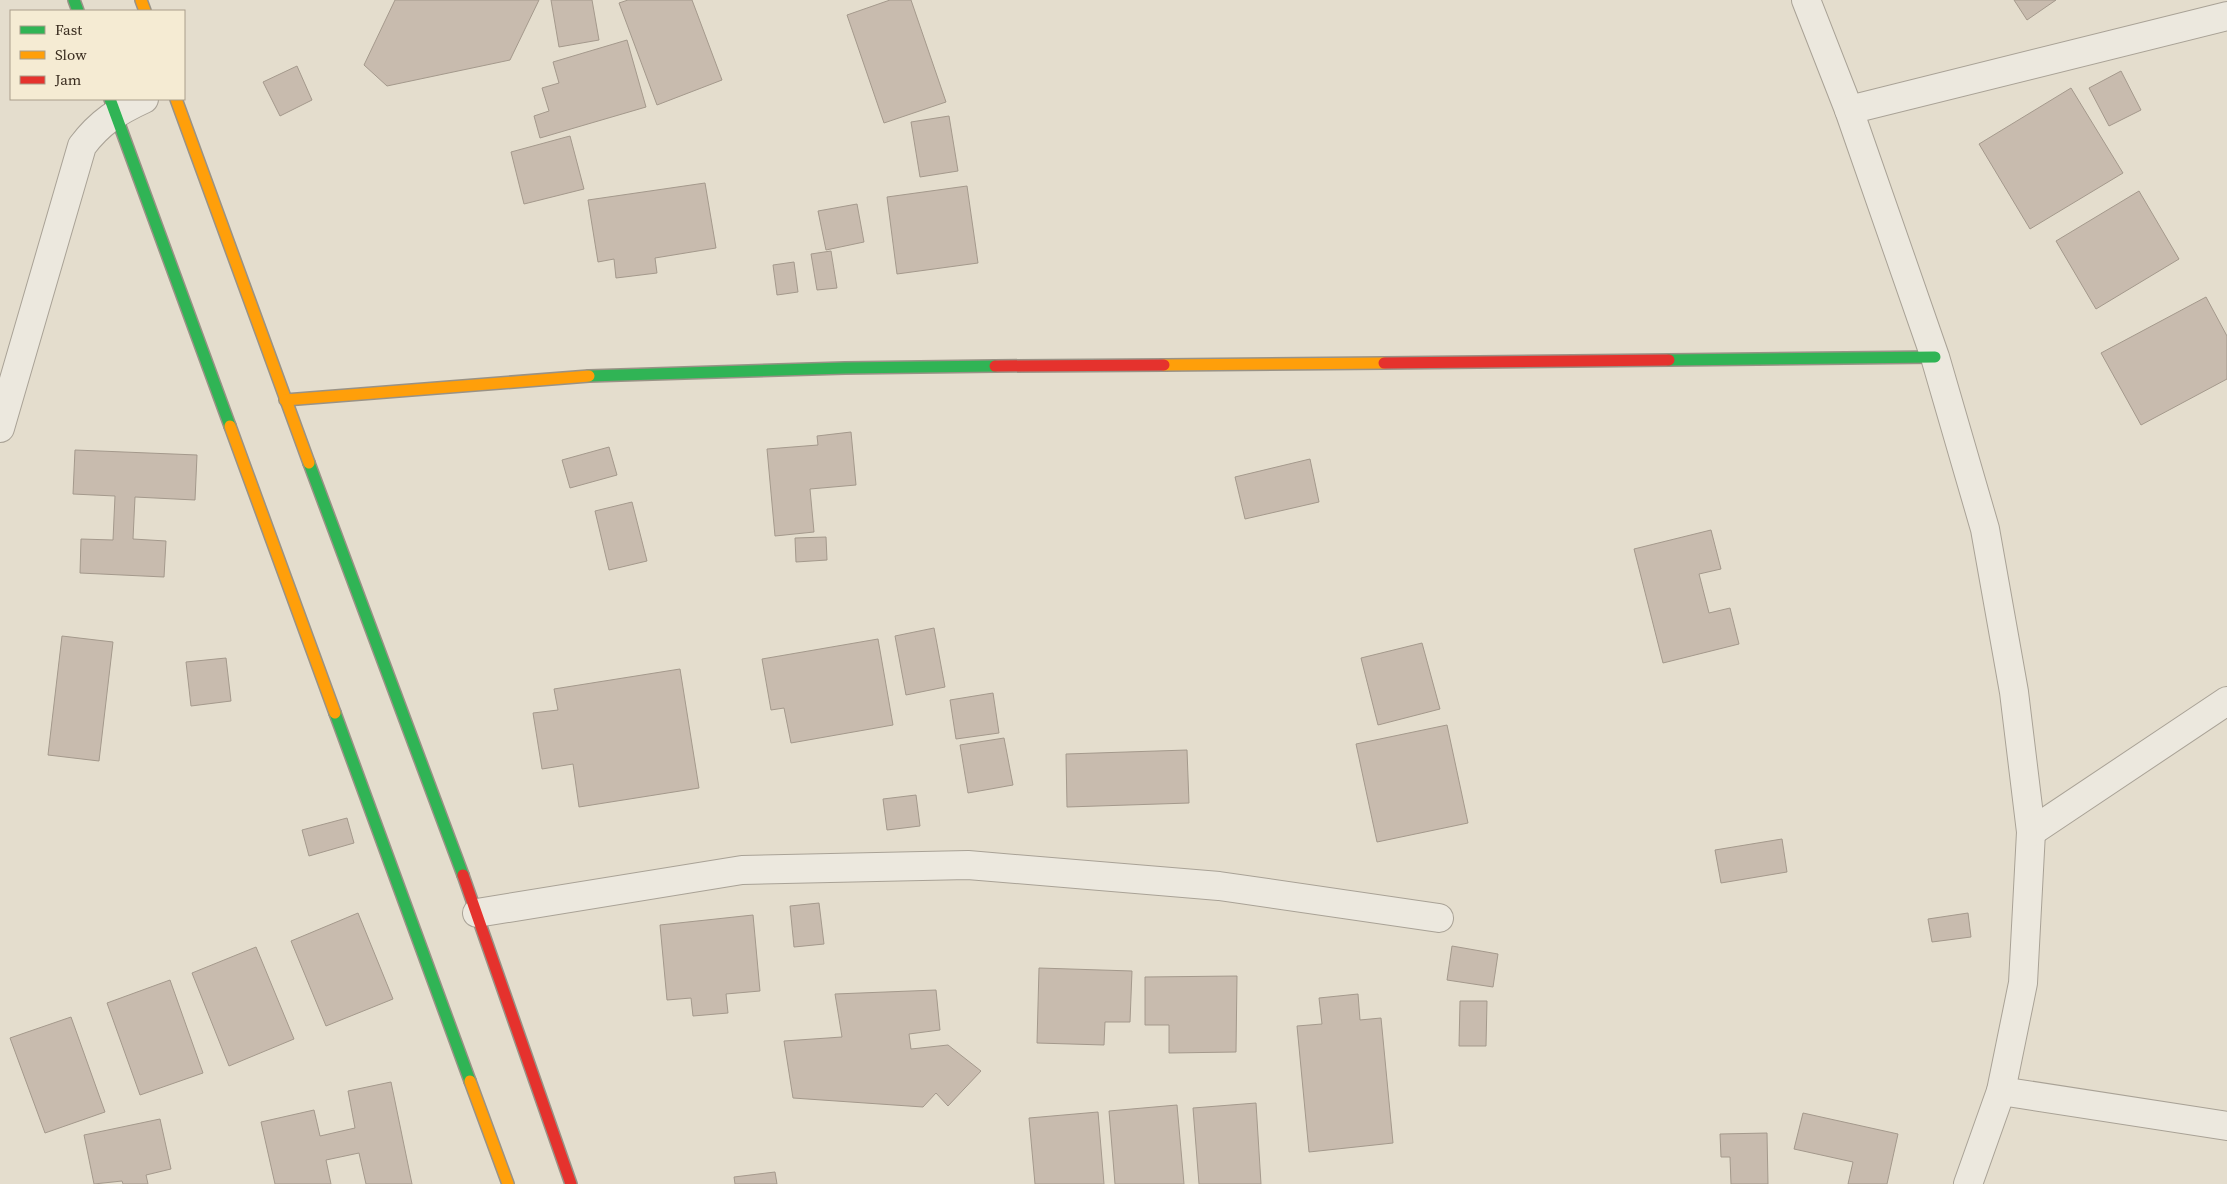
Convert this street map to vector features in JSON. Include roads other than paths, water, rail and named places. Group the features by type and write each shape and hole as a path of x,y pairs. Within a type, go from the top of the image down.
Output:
{"street":[{"path":"1806,0 1849,110 1935,357 1986,529 2014,692 2031,832 2023,984 2001,1092 1968,1184"},
{"path":"1849,110 2227,16"},
{"path":"0,428 82,146 112,106 139,100"},
{"path":"176,100 285,400 477,913 571,1184"},
{"path":"112,106 508,1184"},
{"path":"285,400 582,376 835,368 1935,357"},
{"path":"2031,832 2227,701"},
{"path":"477,913 742,870 968,865 1220,886 1439,918"},
{"path":"2001,1092 2227,1126"}]}
